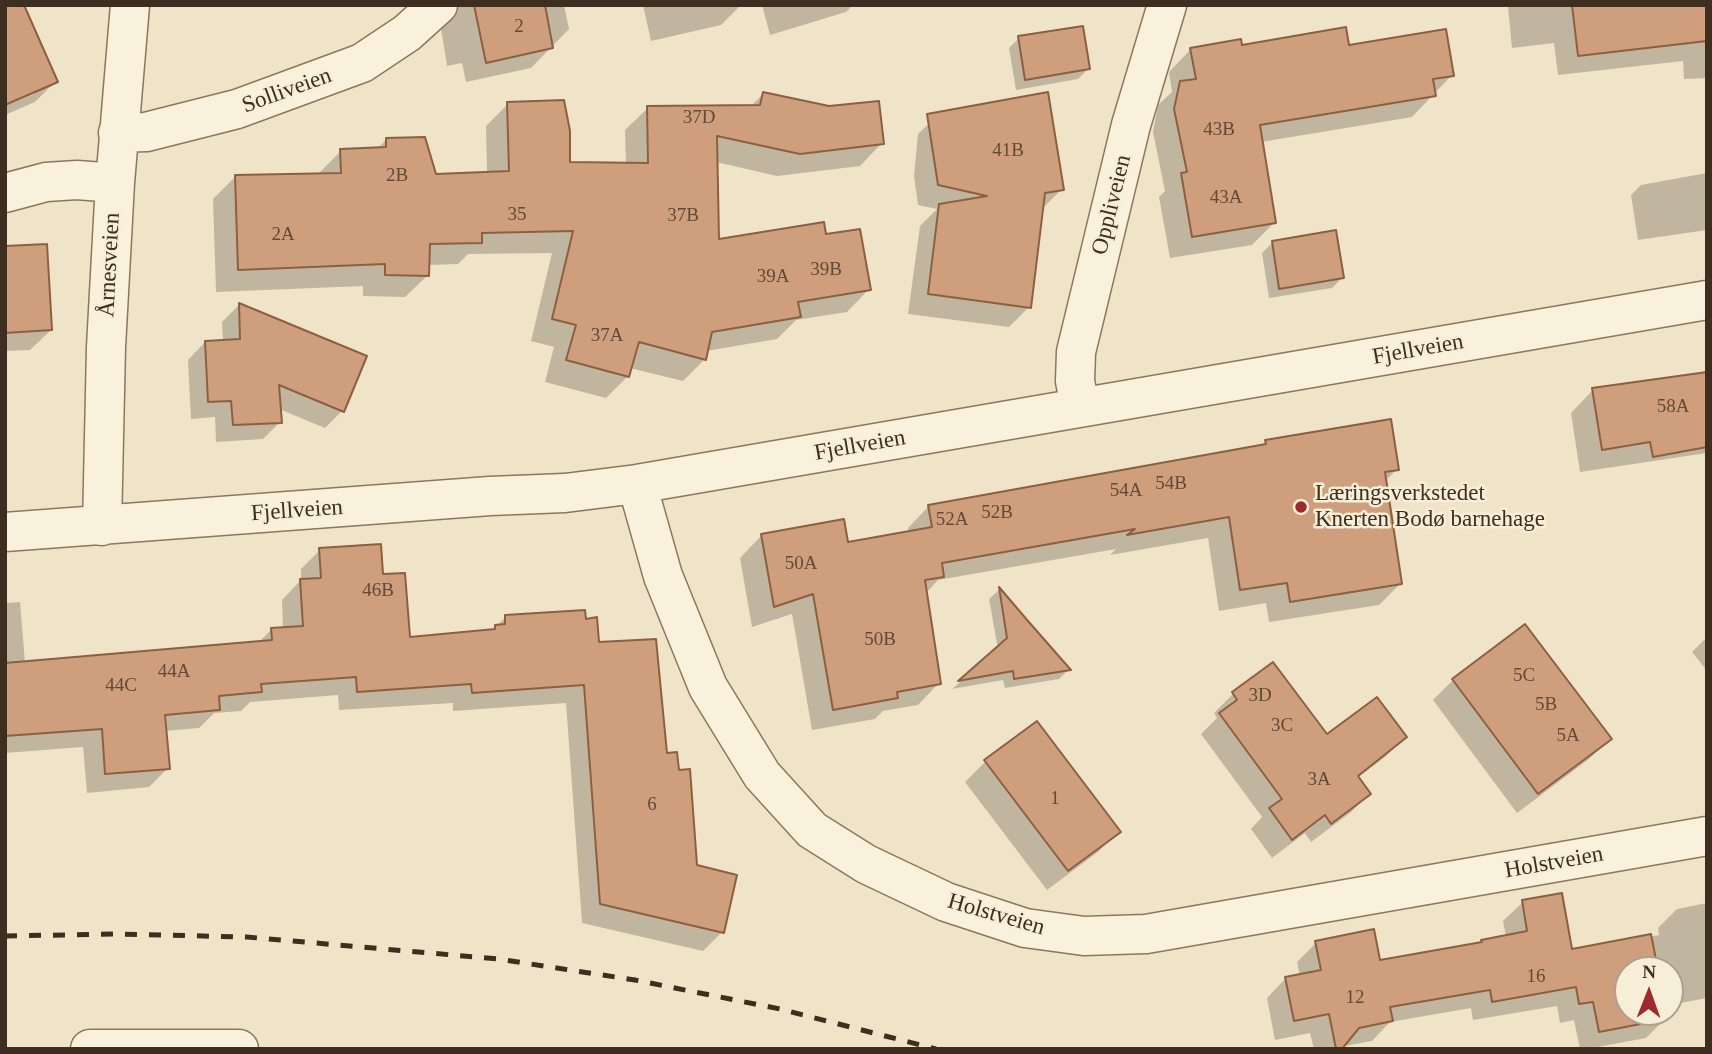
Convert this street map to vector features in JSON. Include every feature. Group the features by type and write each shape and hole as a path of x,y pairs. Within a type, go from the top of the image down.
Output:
{"street":[{"name":"Årnesveien","path":"102,526 106,347 117,133 130,5"},
{"name":"Solliveien","path":"117,133 146,132 237,109 362,63 407,33 438,5"},
{"name":"Oppliveien","path":"1080,407 1075,381 1076,352 1131,125 1167,5"},
{"path":"5,193 46,181 115,183"},
{"name":"Fjellveien","path":"5,533 490,496 565,493 637,484 1707,300"},
{"name":"Holstveien","path":"637,484 663,576 708,687 762,775 812,830 866,864 946,902 1025,928 1084,936 1146,934 1707,836"},
{"path":"90,1049 239,1049"}],"building":[{"path":"5,5 24,5 58,82 5,105"},
{"path":"474,5 545,5 553,48 486,63"},
{"path":"1572,5 1707,5 1707,41 1578,56"},
{"path":"1083,26 1090,69 1025,80 1018,36"},
{"path":"1346,27 1349,45 1446,29 1454,76 1433,79 1436,96 1260,125 1276,223 1192,237 1181,173 1187,172 1174,109 1180,81 1196,79 1190,48 1241,39 1242,45"},
{"path":"763,92 829,106 879,101 884,144 800,154 717,136 719,239 824,222 826,234 860,229 871,290 798,302 801,317 712,332 706,360 639,342 629,377 566,360 576,325 552,319 573,231 482,233 482,243 430,244 429,276 385,275 385,264 238,270 235,175 341,173 340,149 386,147 386,138 425,137 436,174 509,171 507,102 564,100 570,131 570,162 648,163 647,106 760,105"},
{"path":"1048,92 1064,190 1045,193 1031,308 928,294 939,204 987,196 938,185 927,114"},
{"path":"1336,230 1344,278 1279,289 1272,241"},
{"path":"47,244 52,330 5,333 5,246"},
{"path":"239,303 367,356 344,412 279,385 282,423 233,425 231,401 208,402 205,341 240,339"},
{"path":"1707,372 1707,447 1653,457 1650,442 1602,450 1592,388"},
{"path":"1391,419 1399,470 1385,472 1402,584 1290,602 1287,583 1240,590 1229,517 1127,535 1135,529 942,563 944,577 925,580 941,684 897,692 898,698 833,710 813,594 774,607 761,534 844,519 848,542 932,527 928,505 1266,444 1265,440"},
{"path":"381,544 383,574 405,573 410,637 495,629 495,625 505,624 505,615 585,610 586,619 597,617 599,642 656,639 667,753 677,752 679,770 690,769 697,865 737,875 724,933 600,904 584,685 472,693 471,684 357,692 356,677 261,684 262,692 219,696 220,710 165,715 170,769 105,774 102,729 5,736 5,663 272,640 271,628 303,626 300,579 321,578 319,548"},
{"path":"999,587 1071,670 1014,679 1013,671 958,681 1007,638"},
{"path":"1525,624 1612,739 1538,794 1452,679"},
{"path":"1273,662 1327,734 1377,697 1407,737 1358,776 1371,794 1331,824 1325,815 1292,840 1269,808 1282,799 1219,713 1237,700 1232,692"},
{"path":"1037,721 1121,832 1068,871 984,760"},
{"path":"1562,893 1572,949 1651,934 1655,956 1614,956 1614,1026 1630,1026 1599,1032 1593,1002 1579,1004 1576,987 1492,1002 1490,990 1390,1007 1393,1021 1359,1028 1342,1049 1336,1049 1329,1014 1294,1021 1285,977 1321,970 1315,941 1374,929 1380,960 1482,942 1481,940 1527,931 1522,900"}],"railway":[{"path":"5,936 116,934 247,937 498,959 635,980 780,1009 936,1049"}],"place":[{"name":"Læringsverkstedet Knerten Bodø barnehage","path":"1301,507"}]}
